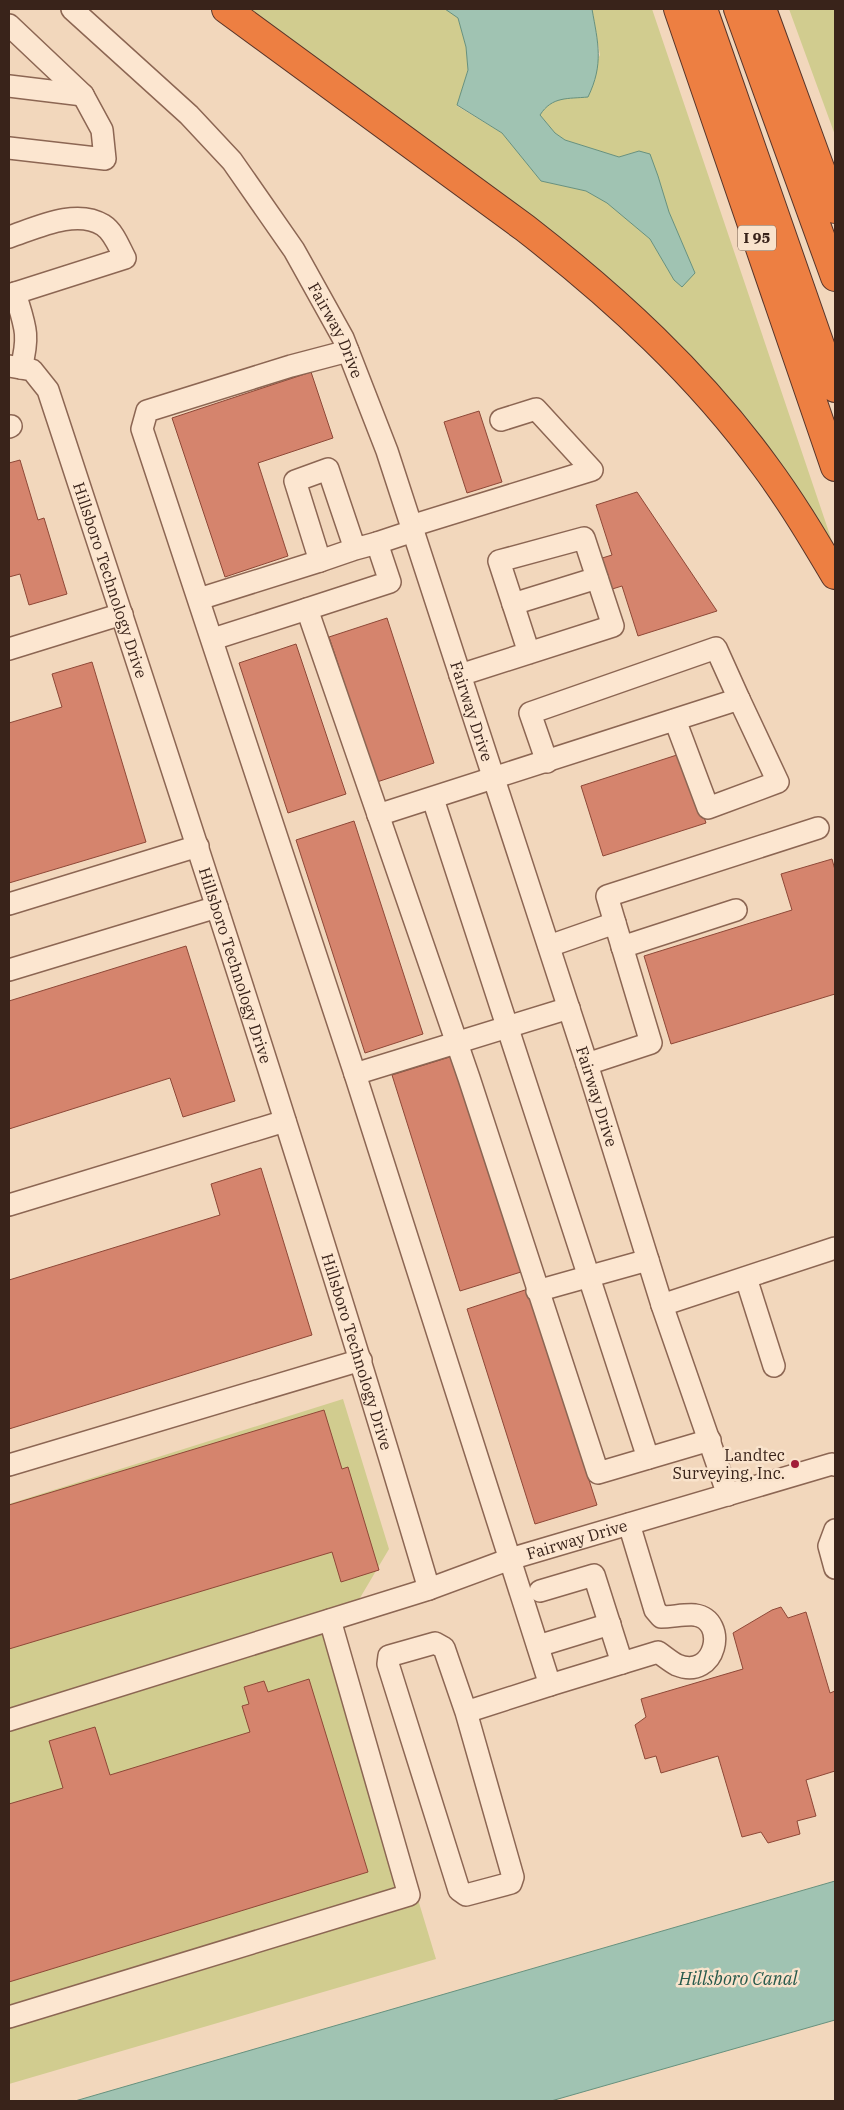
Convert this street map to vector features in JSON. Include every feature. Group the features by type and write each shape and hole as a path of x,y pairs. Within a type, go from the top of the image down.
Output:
{"highway":[{"path":"226,9 525,228 577,269 629,314 682,366 738,430 790,500 835,575"},
{"name":"I 95","path":"678,9 835,468"},
{"path":"703,9 835,388"},
{"path":"738,9 835,277"},
{"path":"762,9 835,208"}],"street":[{"name":"Fairway Drive","path":"72,9 189,115 232,161 294,250 343,338 387,451 569,1008 662,1305 728,1495"},
{"path":"9,25 83,95 102,130 105,159 9,148"},
{"path":"9,86 83,95"},
{"path":"9,237 61,221 74,219 92,221 104,226 114,236 125,258 12,294 25,325 27,340 15,367"},
{"path":"348,351 291,366 147,411 142,429 213,639 355,1074 550,1685"},
{"name":"Hillsboro Technology Drive","path":"15,367 32,370 48,390 198,846 361,1360 429,1589"},
{"path":"199,599 377,543 412,528 592,470 536,409 501,420"},
{"path":"320,561 295,481 328,469 355,549"},
{"path":"460,675 529,653 613,626 584,538 499,562 529,653"},
{"path":"213,639 390,582 377,543"},
{"path":"513,604 597,578"},
{"path":"307,609 456,1043 598,1473 710,1440"},
{"path":"9,649 122,614"},
{"path":"547,762 530,713 716,648 778,782 708,808 676,720"},
{"path":"378,815 433,799 739,699"},
{"path":"433,799 648,1458"},
{"path":"587,1064 651,1043 607,896 818,828"},
{"path":"9,904 198,846"},
{"path":"9,970 217,908"},
{"path":"622,947 736,910"},
{"path":"549,946 614,923"},
{"path":"355,1074 569,1008"},
{"path":"9,1205 285,1121"},
{"path":"662,1305 835,1248"},
{"path":"538,1291 648,1260"},
{"path":"746,1278 774,1366"},
{"path":"9,1465 361,1360"},
{"name":"Fairway Drive","path":"9,1720 429,1589 510,1559 832,1464 835,1465"},
{"path":"466,1712 658,1652 677,1665 691,1668 703,1664 711,1656 715,1644 714,1630 706,1619 695,1615 661,1617 655,1610 629,1524"},
{"path":"835,1530 829,1546 835,1568"},
{"path":"540,1591 594,1575 622,1663"},
{"path":"9,2017 409,1895 330,1620"},
{"path":"538,1646 610,1624"},
{"path":"436,1643 444,1648 466,1712 514,1877 511,1883 466,1895 459,1890 388,1664 389,1656 436,1643"}],"shaded area":[{"path":"241,9 445,9 458,18 466,47 468,69 457,106 502,133 541,181 586,191 607,203 650,239 674,280 695,273 669,212 658,176 639,151 619,157 565,140 555,133 540,115 547,106 555,101 575,98 600,55 592,9 652,9 835,550 741,420"},
{"path":"789,9 835,9 835,135"},
{"path":"343,1399 389,1549 338,1635 436,1959 9,2084 9,1504"}],"water":[{"path":"445,9 592,9 598,43 598,64 588,97 555,101 540,115 555,133 565,140 619,157 639,151 650,154 669,212 695,273 682,287 674,280 650,239 607,203 586,191 541,181 502,133 457,105 468,70 466,47 458,18"},
{"name":"Hillsboro Canal","path":"835,1881 835,2020 551,2101 75,2101"}],"building":[{"path":"311,372 333,438 258,463 288,556 225,577 172,418"},
{"path":"479,411 502,482 467,493 444,422"},
{"path":"20,460 38,520 44,518 67,594 29,605 20,574 9,577 9,463"},
{"path":"637,492 717,611 638,636 622,586 609,590 599,559 612,555 596,505"},
{"path":"387,618 434,763 377,782 329,637"},
{"path":"296,644 346,794 288,813 239,663"},
{"path":"92,662 146,842 9,883 9,723 62,707 52,674"},
{"path":"683,753 706,823 603,856 581,786"},
{"path":"354,821 423,1034 365,1053 296,840"},
{"path":"832,859 835,870 835,994 671,1044 644,956 792,910 781,874"},
{"path":"186,946 235,1101 183,1117 170,1078 9,1129 9,1001"},
{"path":"453,1056 521,1272 460,1291 392,1075"},
{"path":"261,1168 312,1335 9,1429 9,1280 220,1215 211,1184"},
{"path":"528,1289 597,1505 535,1524 467,1309"},
{"path":"324,1410 342,1469 348,1467 379,1570 341,1582 332,1552 9,1649 9,1505"},
{"path":"781,1607 788,1618 806,1612 830,1693 835,1691 835,1771 806,1780 816,1816 797,1821 800,1834 768,1843 761,1832 742,1837 718,1756 661,1773 656,1756 645,1759 635,1725 646,1717 641,1699 743,1669 733,1633 772,1610"},
{"path":"309,1679 368,1872 9,1982 9,1804 63,1788 49,1741 95,1727 110,1775 250,1732 242,1706 249,1704 244,1687 264,1681 268,1692"}],"place":[{"name":"Landtec Surveying, Inc.","path":"795,1464"}]}
